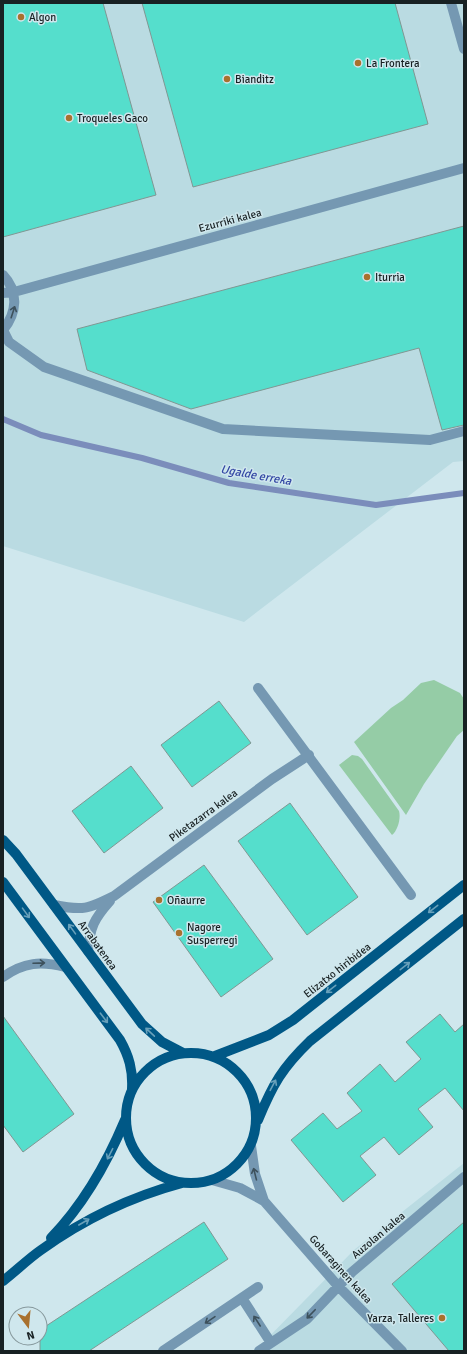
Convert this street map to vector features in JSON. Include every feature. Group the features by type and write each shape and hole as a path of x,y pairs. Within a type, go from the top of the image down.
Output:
{"main road":[{"name":"Arrabatenea","path":"3,840 16,854 142,1024 162,1042 183,1053"},
{"path":"3,882 127,1052 131,1066 131,1091 126,1119 104,1166 75,1211 39,1251"},
{"name":"Elizatxo hiribidea","path":"215,1056 269,1035 293,1020 464,885"},
{"path":"3,1281 39,1251 61,1236 108,1209 158,1190 184,1183 198,1183 212,1180 235,1167 251,1146 257,1121 278,1076 292,1058 310,1041 464,919"},
{"path":"131,1091 147,1070 170,1056 199,1052 215,1056 230,1064 242,1075 251,1089 257,1121"},
{"path":"126,1119 129,1139 146,1166 164,1177 184,1183"}],"street":[{"path":"451,3 464,50"},
{"name":"Ezurriki kalea","path":"3,293 14,292 464,168"},
{"path":"3,275 14,292 14,312 3,330 9,342 44,367 222,429 430,440 464,431"},
{"path":"258,688 411,895"},
{"name":"Piketazarra kalea","path":"54,905 74,909 90,908 114,896 272,779 309,755"},
{"name":"Piketazarra kalea","path":"88,951 89,931 96,916 114,896"},
{"path":"3,977 14,969 33,963 46,962 65,967"},
{"name":"Gobaraginen kalea","path":"251,1146 255,1174 264,1201"},
{"name":"Auzolan kalea","path":"259,1351 307,1319 338,1286 464,1177"},
{"name":"Gobaraginen kalea","path":"212,1180 240,1188 264,1201 338,1286 402,1351"},
{"path":"162,1351 258,1287"},
{"path":"242,1298 271,1343"}],"shaded area":[{"path":"3,3 464,3 464,461 453,462 244,622 3,546"},
{"path":"464,1163 464,1351 255,1351 354,1250"}],"green space":[{"path":"434,680 460,693 464,699 464,730 457,736 424,784 406,815 354,742 421,683"},
{"path":"352,755 358,756 362,759 399,811 400,817 398,824 392,835 339,765"}],"building":[{"name":"Troqueles Gaco","path":"3,3 103,3 156,195 3,237"},
{"path":"142,3 395,3 428,124 193,187"},
{"name":"Iturria","path":"464,226 464,425 442,430 419,348 191,409 87,370 77,329"},
{"path":"219,701 251,743 192,787 161,745"},
{"path":"131,766 163,808 104,853 72,811"},
{"path":"290,803 358,897 307,935 238,841"},
{"path":"204,865 273,959 221,997 153,902"},
{"path":"440,1014 455,1032 464,1024 464,1111 445,1088 418,1109 433,1127 399,1155 384,1137 360,1156 376,1175 343,1202 291,1140 323,1113 337,1129 362,1111 347,1093 380,1064 395,1082 421,1059 406,1042"},
{"path":"3,1016 74,1114 23,1152 3,1125"},
{"path":"204,1222 228,1259 89,1351 40,1351 40,1346 48,1346 48,1325"},
{"name":"Yarza, Talleres","path":"464,1222 464,1351 449,1351 392,1284"}],"waterway":[{"name":"Ugalde erreka","path":"3,419 41,435 142,458 229,483 376,505 464,493"}],"place":[{"name":"Algon","path":"21,17"},
{"name":"La Frontera","path":"358,63"},
{"name":"Bianditz","path":"227,79"},
{"name":"Troqueles Gaco","path":"69,118"},
{"name":"Iturria","path":"367,277"},
{"name":"Oñaurre","path":"159,900"},
{"name":"Nagore Susperregi","path":"179,933"},
{"name":"Yarza, Talleres","path":"442,1318"}]}
